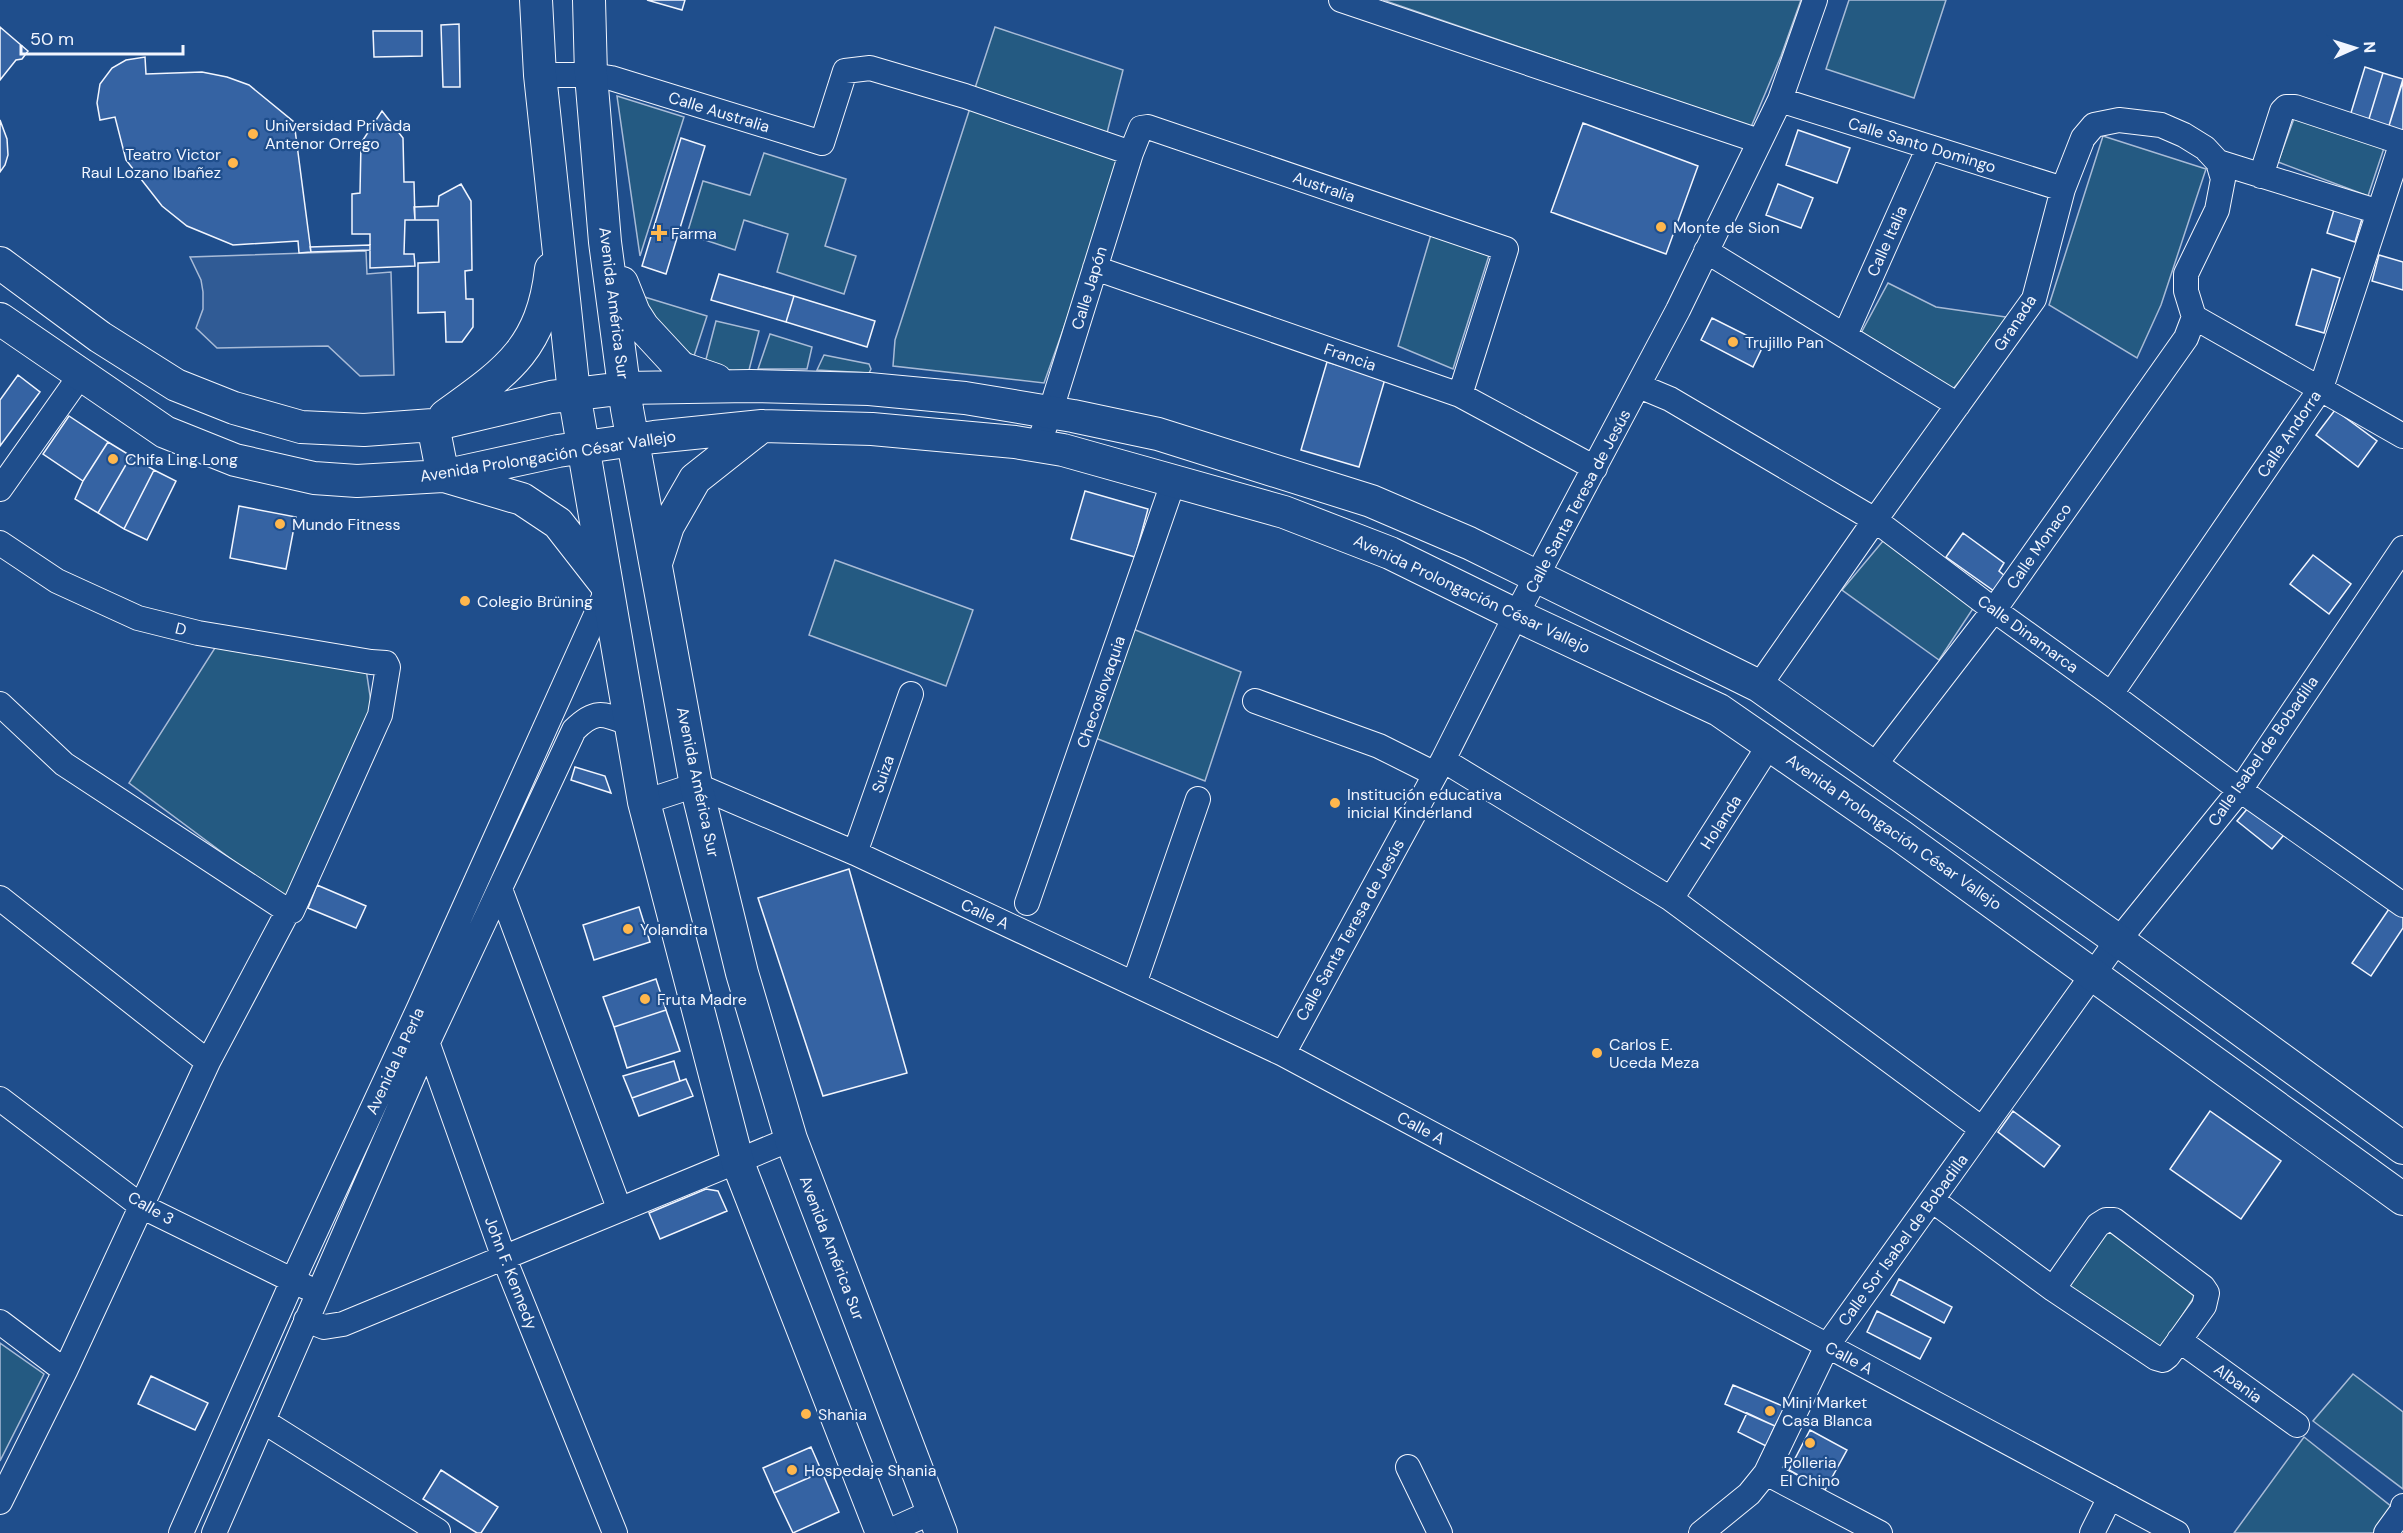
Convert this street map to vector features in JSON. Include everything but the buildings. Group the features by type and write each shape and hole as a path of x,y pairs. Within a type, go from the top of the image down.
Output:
{"main road":[{"path":"536,0 540,75 555,232 574,393 644,802 738,1163 883,1533"},
{"name":"Avenida América Sur","path":"589,0 591,75 605,242 633,440 696,785 742,973 791,1139 936,1523"},
{"path":"433,424 501,375 533,335 542,317 555,232"},
{"path":"605,242 634,314 681,368 705,378 750,386"},
{"path":"0,263 100,337 176,385 234,408 301,427 364,430 433,424 574,393 625,387 750,386 869,389 965,398 1073,416 1158,434 1371,501 1469,543 1759,686 2119,941 2403,1148"},
{"name":"Avenida Prolongación César Vallejo","path":"0,319 80,376 165,432 235,460 314,478 357,481 443,476 582,447 762,426 872,429 1015,442 1063,450 1284,512 1390,553 1719,710 1901,836 2403,1199"},
{"path":"433,424 443,476 522,500 558,523 608,588"},
{"path":"655,567 668,526 695,479 762,426"}],"street":[{"path":"1341,0 1759,141"},
{"name":"Calle Santa Teresa de Jesús","path":"1282,1054 1439,767 1516,615 1639,386 1780,100 1815,0"},
{"name":"Calle Australia","path":"540,75 591,75 611,78 822,143 845,71 870,68 965,96 1131,153"},
{"name":"Calle Santo Domingo","path":"1780,100 2063,189"},
{"path":"2261,176 2282,111 2286,107 2295,107 2402,143"},
{"name":"Granada","path":"1759,686 2034,299 2063,189 2084,138 2094,125 2119,120 2161,126 2184,135 2205,148 2218,162"},
{"name":"Australia","path":"1141,128 1148,127 1506,249 1460,395"},
{"name":"Calle Japón","path":"1037,447 1050,413 1131,153 1141,128"},
{"name":"Calle Andorra","path":"2111,694 2321,388 2402,143"},
{"name":"Calle Italia","path":"1845,335 1929,147"},
{"path":"2218,162 2379,212"},
{"path":"2218,162 2223,179 2217,210 2186,274 2186,291 2194,317 2403,436"},
{"path":"1706,251 1958,405"},
{"name":"Francia","path":"1095,268 1460,395 1595,468"},
{"name":"Calle Monaco","path":"1873,767 1994,610 2186,338 2194,317"},
{"path":"0,489 80,376"},
{"name":"Calle Dinamarca","path":"1639,386 1670,399 1875,520 2240,790 2403,905"},
{"name":"Checoslovaquia","path":"1027,903 1174,480"},
{"name":"D","path":"0,543 57,581 138,618 198,633 386,663 388,667 380,715 292,911 288,911"},
{"name":"Calle Isabel de Bobadilla","path":"2092,975 2240,790 2403,548"},
{"name":"Avenida la Perla","path":"181,1533 293,1280 419,1008 608,588"},
{"name":"Suiza","path":"855,853 911,694"},
{"path":"1255,701 1439,767 1671,899 1982,1129"},
{"path":"0,704 64,764 288,911 208,1062 65,1371 0,1502"},
{"name":"Avenida la Perla","path":"214,1533 427,1044 573,730 587,717 604,715 631,724"},
{"name":"Holanda","path":"1671,899 1770,744"},
{"path":"644,802 696,785"},
{"name":"Calle A","path":"696,785 855,853 1282,1054 2177,1533"},
{"path":"1134,984 1198,799"},
{"path":"500,888 619,1208"},
{"path":"0,898 208,1062"},
{"name":"Calle Sor Isabel de Bobadilla","path":"1701,1533 1749,1494 1766,1473 1827,1346 2092,975"},
{"name":"John F. Kennedy","path":"419,1008 427,1044 504,1258 615,1533"},
{"name":"Calle 3","path":"0,1099 141,1206 318,1293"},
{"path":"306,1320 324,1327 343,1324 619,1208 738,1163 791,1139"},
{"path":"1932,1200 2054,1289 2156,1358 2163,1360 2179,1340 2205,1306 2207,1293 2204,1287 2114,1220 2106,1220 2098,1224 2054,1289"},
{"path":"0,1322 65,1371"},
{"name":"Albania","path":"2179,1340 2297,1425"},
{"path":"263,1421 437,1533"},
{"path":"1408,1467 1440,1533"},
{"path":"1766,1473 1880,1533"},
{"path":"2092,1533 2110,1497"},
{"path":"2386,1533 2402,1511 2403,1506"},
{"path":"883,1533 936,1523"}],"shaded area":[{"path":"1383,0 1801,0 1781,56 1751,127"},
{"path":"1849,0 1946,0 1914,98 1826,69"},
{"path":"995,27 1123,70 1107,133 975,88"},
{"path":"617,96 684,117 640,256"},
{"path":"971,105 1125,157 1044,383 893,366 895,340"},
{"path":"2295,116 2385,145 2368,196 2278,162"},
{"path":"2103,136 2206,169 2161,305 2137,358 2049,305"},
{"path":"764,153 846,179 825,246 856,256 844,294 777,272 788,234 744,220 735,250 687,234 703,181 750,195"},
{"path":"1432,231 1491,249 1453,369 1398,346"},
{"path":"366,251 367,274 391,272 394,375 360,376 328,346 217,348 196,328 203,309 203,292 201,280 190,257"},
{"path":"1888,283 1936,307 2013,318 1953,389 1860,335"},
{"path":"638,295 707,316 694,356 671,342"},
{"path":"716,321 759,331 748,374 705,363"},
{"path":"770,334 812,347 807,369 758,369"},
{"path":"824,355 869,364 871,369 869,373 817,370"},
{"path":"1888,535 1980,598 1939,660 1842,590"},
{"path":"835,560 973,610 946,686 809,635"},
{"path":"1133,629 1241,672 1205,781 1093,737"},
{"path":"220,640 366,669 372,709 286,900 129,783"},
{"path":"2109,1229 2198,1291 2160,1350 2067,1289"},
{"path":"0,1343 44,1374 0,1461"},
{"path":"2353,1374 2403,1412 2403,1489 2313,1421"},
{"path":"2304,1437 2397,1511 2381,1533 2234,1533"}],"place":[{"name":"Universidad Privada Antenor Orrego","path":"253,134"},
{"name":"Teatro Victor Raul Lozano Ibañez","path":"233,163"},
{"name":"Monte de Sion","path":"1661,227"},
{"name":"Farma","path":"659,233"},
{"name":"Trujillo Pan","path":"1733,342"},
{"name":"Chifa Ling Long","path":"113,459"},
{"name":"Mundo Fitness","path":"280,524"},
{"name":"Colegio Brüning","path":"465,601"},
{"name":"Institución educativa inicial Kinderland","path":"1335,803"},
{"name":"Yolandita","path":"628,929"},
{"name":"Fruta Madre","path":"645,999"},
{"name":"Carlos E. Uceda Meza","path":"1597,1053"},
{"name":"Mini Market Casa Blanca","path":"1770,1411"},
{"name":"Shania","path":"806,1414"},
{"name":"Polleria El Chino","path":"1810,1443"},
{"name":"Hospedaje Shania","path":"792,1470"}]}
